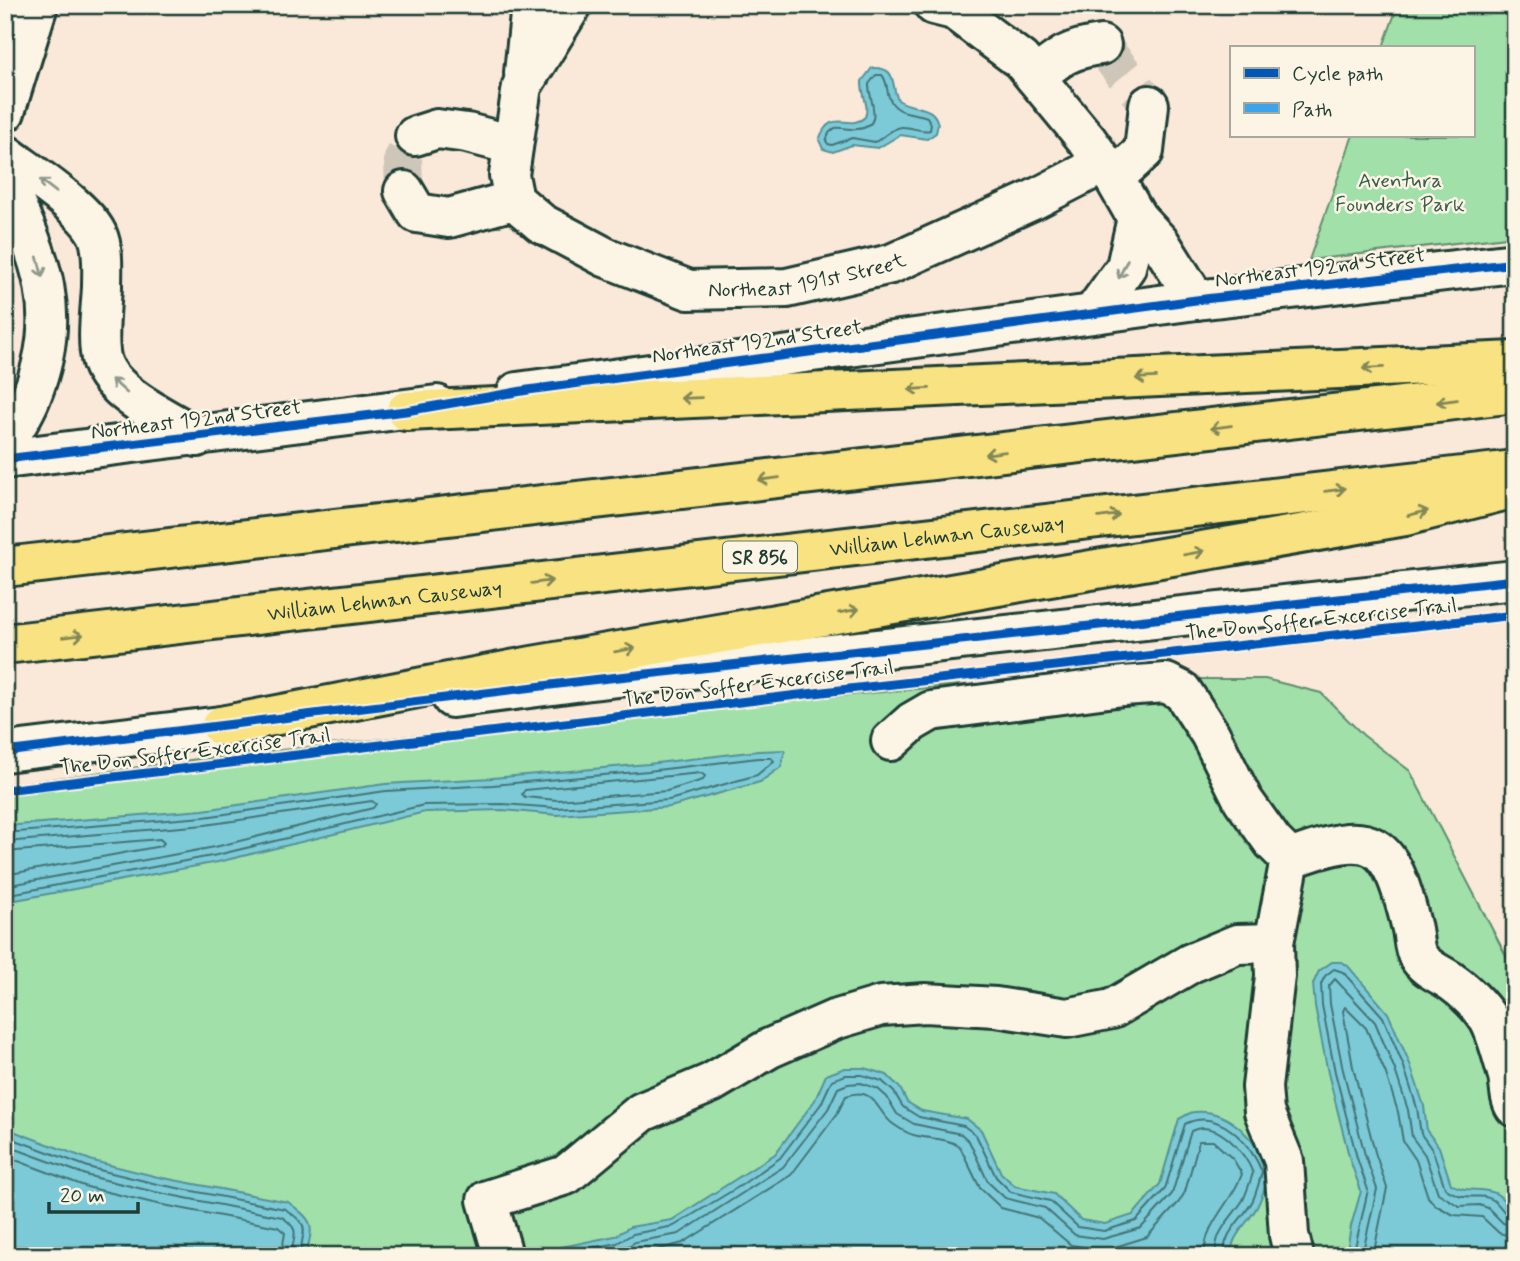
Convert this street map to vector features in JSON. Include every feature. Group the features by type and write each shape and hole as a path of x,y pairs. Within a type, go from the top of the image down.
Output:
{"highway":[{"path":"406,411 1515,361"},
{"path":"5,567 1515,393"},
{"name":"William Lehman Causeway","path":"5,644 1515,470"},
{"path":"221,726 532,666 1405,516 1515,488"}],"street":[{"path":"5,112 38,5"},
{"path":"404,191 417,213 449,218 514,200 509,175 531,5"},
{"path":"522,86 572,5"},
{"path":"948,7 1021,60 1087,140 1137,218 1161,244 1196,300"},
{"path":"1035,77 1076,48 1101,45"},
{"name":"Northeast 191st Street","path":"514,200 541,223 605,257 689,290 787,288 891,264 1033,200 1109,171 1144,151 1149,105"},
{"path":"415,136 437,129 467,133 513,145"},
{"path":"5,154 67,200 92,225 99,237 102,270 100,343 102,360 109,376 142,404 197,436"},
{"path":"5,182 31,237 43,271 49,335 31,399 5,444"},
{"path":"1093,313 1126,267 1137,218"},
{"name":"Northeast 192nd Street","path":"5,459 406,411 528,390 1093,313 1515,263"},
{"path":"5,751 591,680 1515,580"},
{"path":"891,741 912,722 931,711 1123,686 1166,683 1182,691 1210,734 1243,800 1273,842 1290,859"},
{"path":"1290,859 1337,843 1365,842 1376,847 1387,860 1400,886 1417,956 1429,968 1454,983 1489,1021 1515,1107"},
{"path":"1290,859 1274,943 1275,976 1262,1087 1264,1112 1284,1161 1289,1235 1294,1256"},
{"path":"501,1248 487,1200 566,1175 642,1112 711,1083 770,1048 834,1020 881,1006 925,1003 996,1007 1067,1018 1112,1009 1191,963 1237,944 1274,943"}],"green space":[{"name":"Aventura Founders Park","path":"1398,5 1515,5 1515,236 1309,260 1353,136 1474,136 1474,46 1383,46"},
{"path":"1140,679 1265,679 1321,693 1363,735 1410,771 1515,973 1515,1256 5,1256 5,785 198,759 476,729 960,685"}],"water":[{"path":"872,68 880,68 890,73 898,100 928,110 936,117 936,133 927,139 900,135 878,148 852,145 833,152 823,149 819,140 829,124 859,121 865,117 862,81"},
{"path":"785,750 781,767 760,782 670,807 557,815 503,810 425,812 218,862 5,902 5,826 203,810 385,784 492,778"},
{"path":"1332,962 1341,962 1348,966 1388,1013 1410,1064 1424,1106 1427,1131 1439,1147 1451,1184 1463,1189 1495,1193 1515,1213 1515,1256 1346,1256 1361,1191 1350,1160 1328,1073 1313,984 1319,971"},
{"path":"845,1068 864,1068 887,1075 900,1088 907,1102 922,1111 967,1119 981,1130 1001,1173 1015,1186 1054,1194 1081,1220 1105,1224 1133,1215 1160,1184 1179,1119 1192,1112 1220,1115 1231,1121 1258,1149 1270,1172 1258,1205 1234,1242 1232,1256 518,1256 615,1236 630,1227 672,1220 775,1154 815,1100 826,1075"},
{"path":"5,1128 93,1161 158,1177 288,1202 304,1215 310,1225 306,1256 5,1256"}],"tunnel":[{"path":"1101,45 1149,105"},
{"path":"404,191 403,159 415,136"}],"marked path":[{"path":"501,1248 503,1256"}],"cycle path":[{"path":"5,459 406,411 528,390 1196,300 1515,263"},
{"name":"The Don Soffer Excercise Trail","path":"5,752 591,680 1515,580"},
{"name":"The Don Soffer Excercise Trail","path":"5,790 840,690 1515,615"}]}
